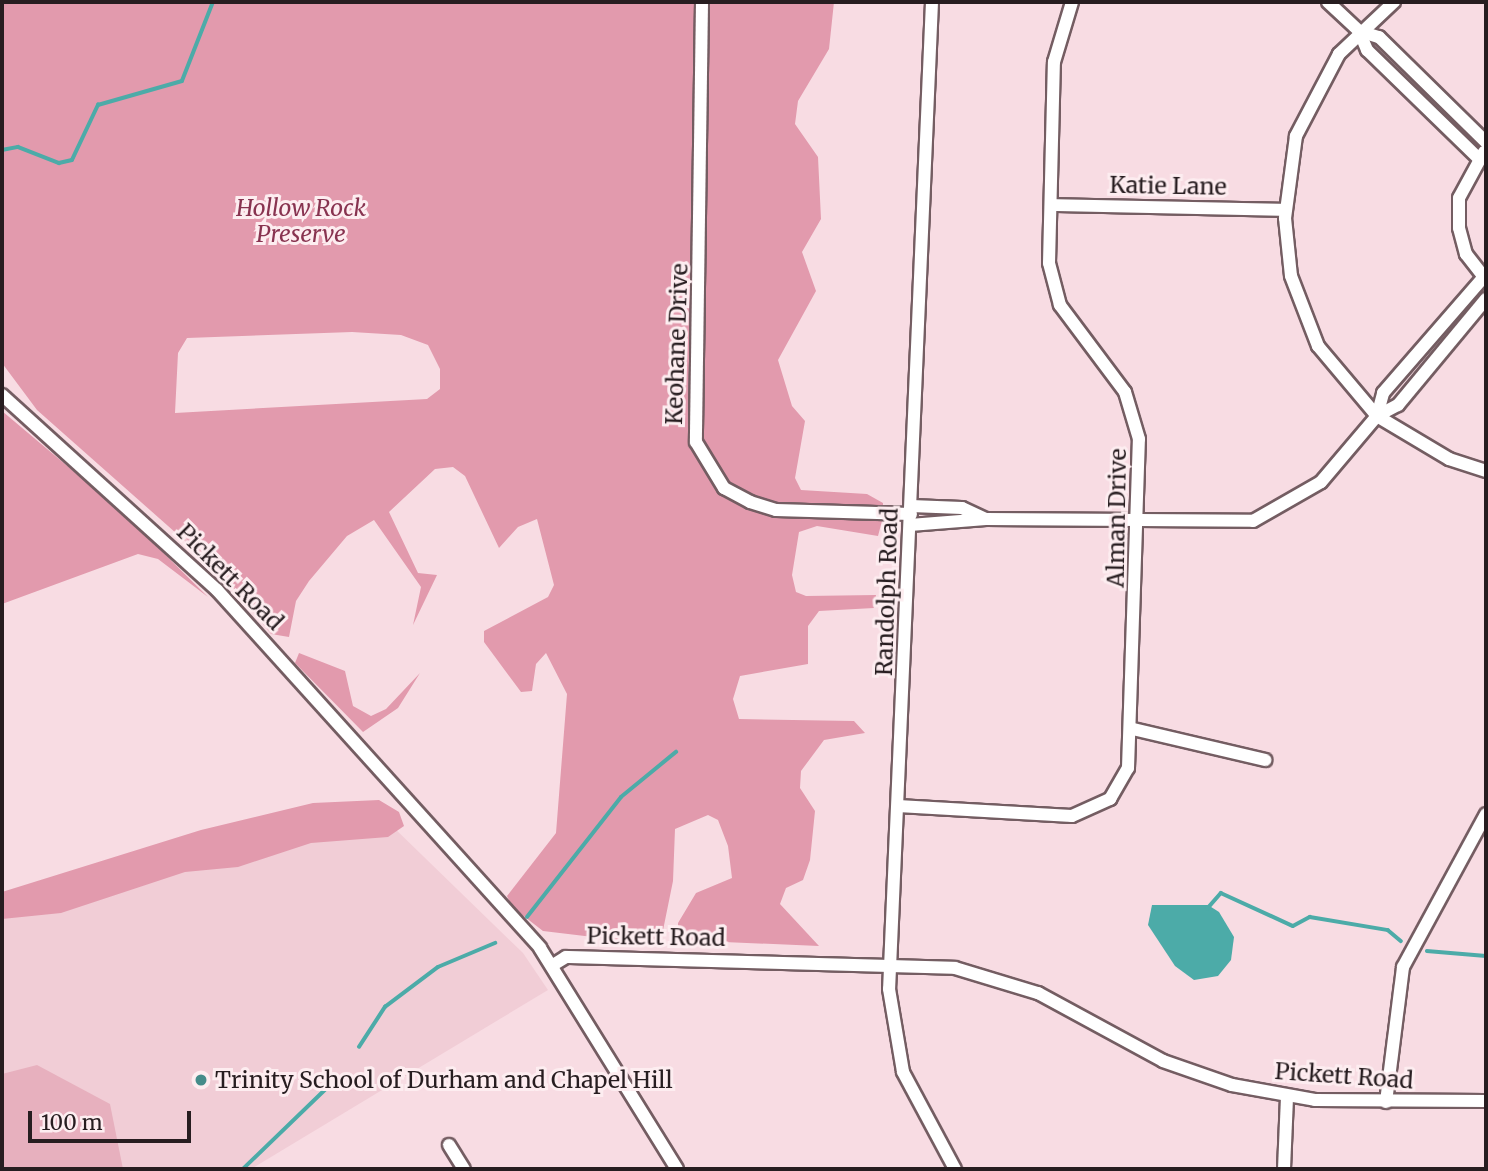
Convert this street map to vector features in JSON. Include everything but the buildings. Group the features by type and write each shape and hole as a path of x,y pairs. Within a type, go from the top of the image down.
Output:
{"street":[{"name":"Keohane Drive","path":"702,2 696,442 724,488 750,502 776,510 1221,525 1285,508 1321,482 1377,416 1398,405 1486,299"},
{"name":"Randolph Road","path":"932,2 890,962 891,1012 903,1072 955,1169"},
{"name":"Alman Drive","path":"898,806 1061,817 1087,812 1119,790 1133,729 1140,523 1137,425 1118,380 1054,293 1051,205 1054,62 1072,2"},
{"path":"1328,2 1359,31 1367,50 1482,153 1459,198 1459,228 1485,279"},
{"path":"1394,2 1359,31 1308,104 1286,180 1285,210 1291,276 1304,316 1341,380 1377,416 1439,455 1486,471"},
{"path":"1359,31 1379,37 1486,142"},
{"name":"Katie Lane","path":"1051,205 1285,210"},
{"name":"Keohane Drive","path":"1377,416 1383,393 1485,279"},
{"name":"Pickett Road","path":"2,395 217,590 553,965 566,957 890,962 956,968 1018,984 1187,1071 1287,1096 1386,1102 1486,1101"},
{"name":"Keohane Drive","path":"911,515 962,508 986,519"},
{"path":"1133,729 1265,760"},
{"path":"1386,1102 1403,967 1486,814"},
{"path":"553,965 677,1169"},
{"path":"1284,1169 1287,1096"},
{"path":"449,1145 464,1169"}],"shaded area":[{"name":"Trinity School of Durham and Chapel Hill","path":"388,822 523,953 548,990 251,1169 2,1169 2,897"},
{"path":"37,1065 110,1104 123,1169 2,1169 2,1074"}],"green space":[{"name":"Hollow Rock Preserve","path":"2,2 834,2 829,49 798,101 795,124 818,157 821,219 802,252 816,291 778,360 792,406 805,421 795,478 801,490 867,494 883,503 883,517 878,536 817,526 799,532 792,575 796,592 806,596 876,595 874,608 819,611 808,626 808,664 740,676 733,699 739,719 854,721 865,733 824,740 801,771 800,788 815,811 810,860 803,880 786,888 780,904 819,946 678,940 678,923 696,893 732,878 728,846 718,820 708,815 675,829 673,881 660,945 543,931 512,907 507,896 556,833 567,694 546,653 536,664 532,691 521,692 484,642 484,631 548,597 554,585 537,519 518,527 499,548 465,476 453,467 435,469 389,512 418,573 437,575 413,625 421,587 374,520 347,536 309,581 296,601 289,637 271,634 220,572 37,410 2,363","holes":["352,332 401,335 428,345 440,369 440,389 427,399 175,413 178,353 187,338"]},
{"path":"2,411 123,513 208,597 158,559 138,554 2,604"},
{"path":"299,653 345,671 353,706 371,716 386,709 420,673 398,708 363,732 295,663"},
{"path":"379,800 399,812 404,826 388,837 311,843 238,867 185,872 61,913 2,919 2,892 201,830 313,803"}],"water":[{"path":"1152,905 1208,905 1219,912 1234,937 1231,960 1218,976 1194,980 1175,966 1148,925"}],"waterway":[{"path":"2,150 18,147 59,163 72,160 98,105 182,81 213,2"},
{"path":"527,917 621,797 676,752"},
{"path":"1207,909 1221,893 1293,926 1310,917 1388,930 1401,941"},
{"path":"359,1047 385,1007 438,967 495,943"},
{"path":"1427,951 1486,956"},
{"path":"243,1169 329,1086"}],"place":[{"name":"Trinity School of Durham and Chapel Hill","path":"201,1080"}]}
